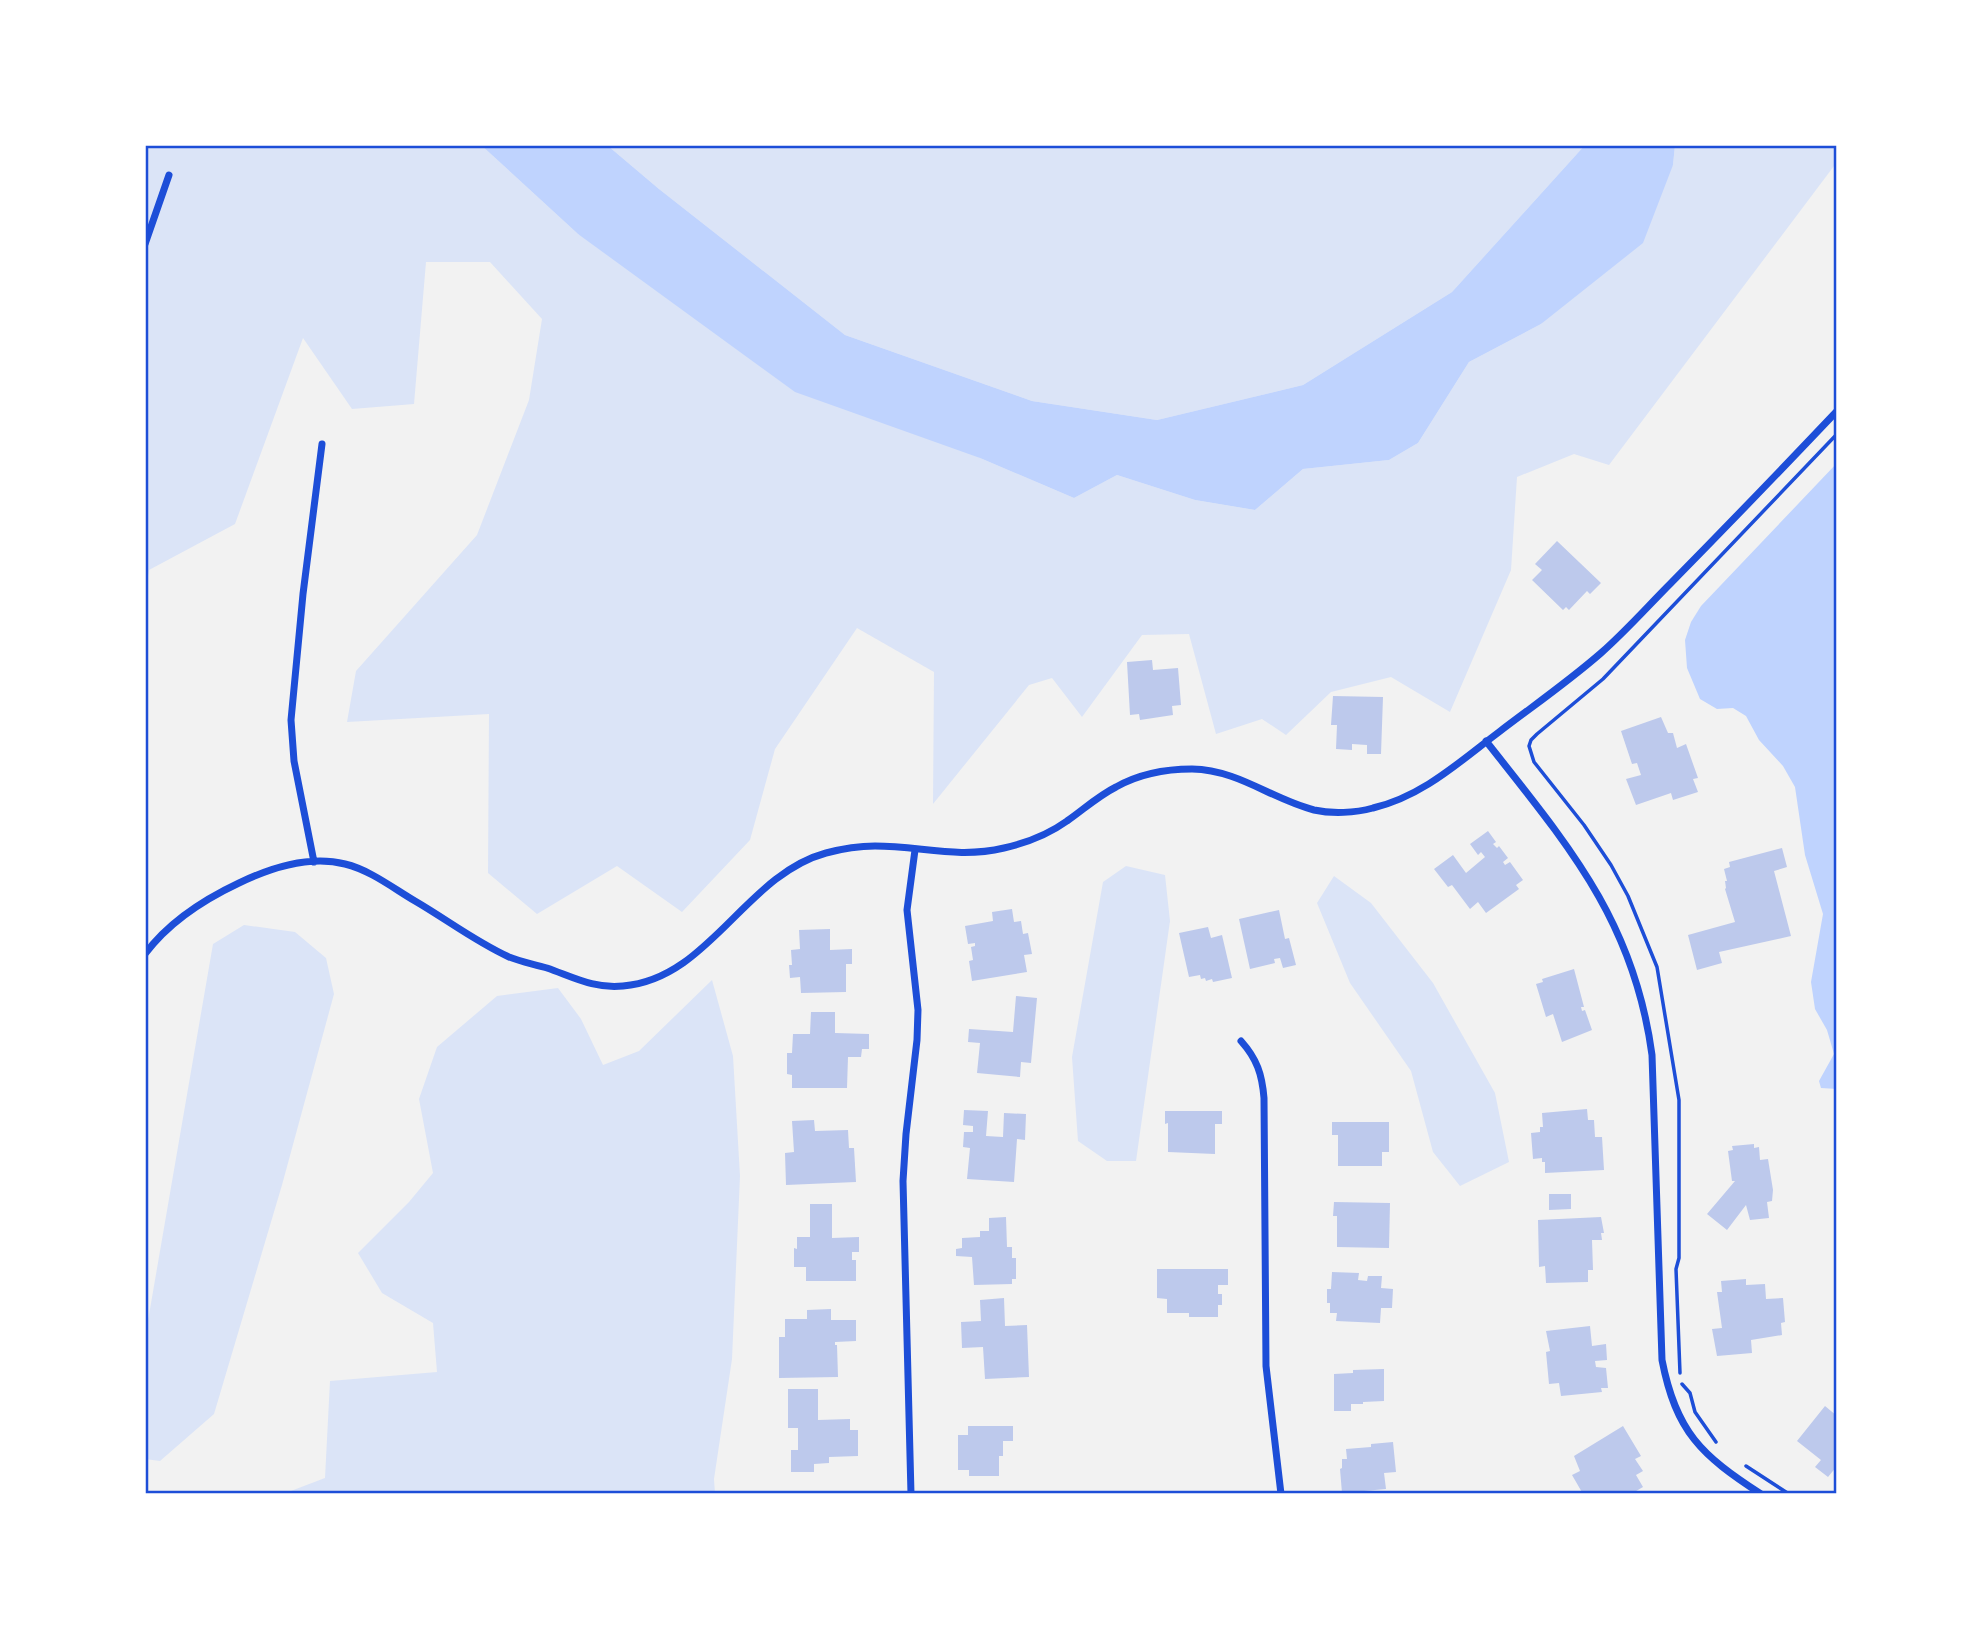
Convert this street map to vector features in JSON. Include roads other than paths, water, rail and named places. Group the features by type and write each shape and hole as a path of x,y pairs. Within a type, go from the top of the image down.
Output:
{"street":[{"path":"145,244 169,175"},
{"path":"145,954 182,918 220,892 266,870 314,862 345,864 372,876 510,957 589,986 618,987 646,983 681,963 730,923 780,874 803,862 825,854 872,845 942,853 968,853 1003,848 1041,836 1063,824 1113,788 1136,778 1165,771 1195,769 1227,774 1316,811 1368,810 1411,795 1442,777 1602,652 1837,411"},
{"path":"314,862 294,761 291,720 303,593 322,444"},
{"path":"1486,741 1584,869 1622,939 1647,1019 1652,1055 1662,1360 1668,1389 1677,1412 1702,1449 1720,1467 1761,1494"},
{"path":"911,1494 904,1181 918,1010 907,910 915,850"},
{"path":"1241,1041 1252,1053 1261,1072 1264,1098 1266,1366 1282,1494"}],"water":[{"path":"481,145 607,145 845,335 1032,401 1157,420 1303,385 1452,292 1585,145 1675,145 1673,165 1643,243 1541,324 1469,362 1418,443 1389,460 1303,469 1255,510 1195,500 1117,475 1074,498 980,458 795,392 578,234"},
{"path":"1837,463 1837,1089 1821,1088 1819,1081 1834,1054 1827,1030 1815,1009 1811,982 1823,914 1805,855 1795,787 1783,766 1759,740 1746,716 1733,708 1717,709 1700,699 1687,668 1685,640 1691,622 1701,606"}]}
